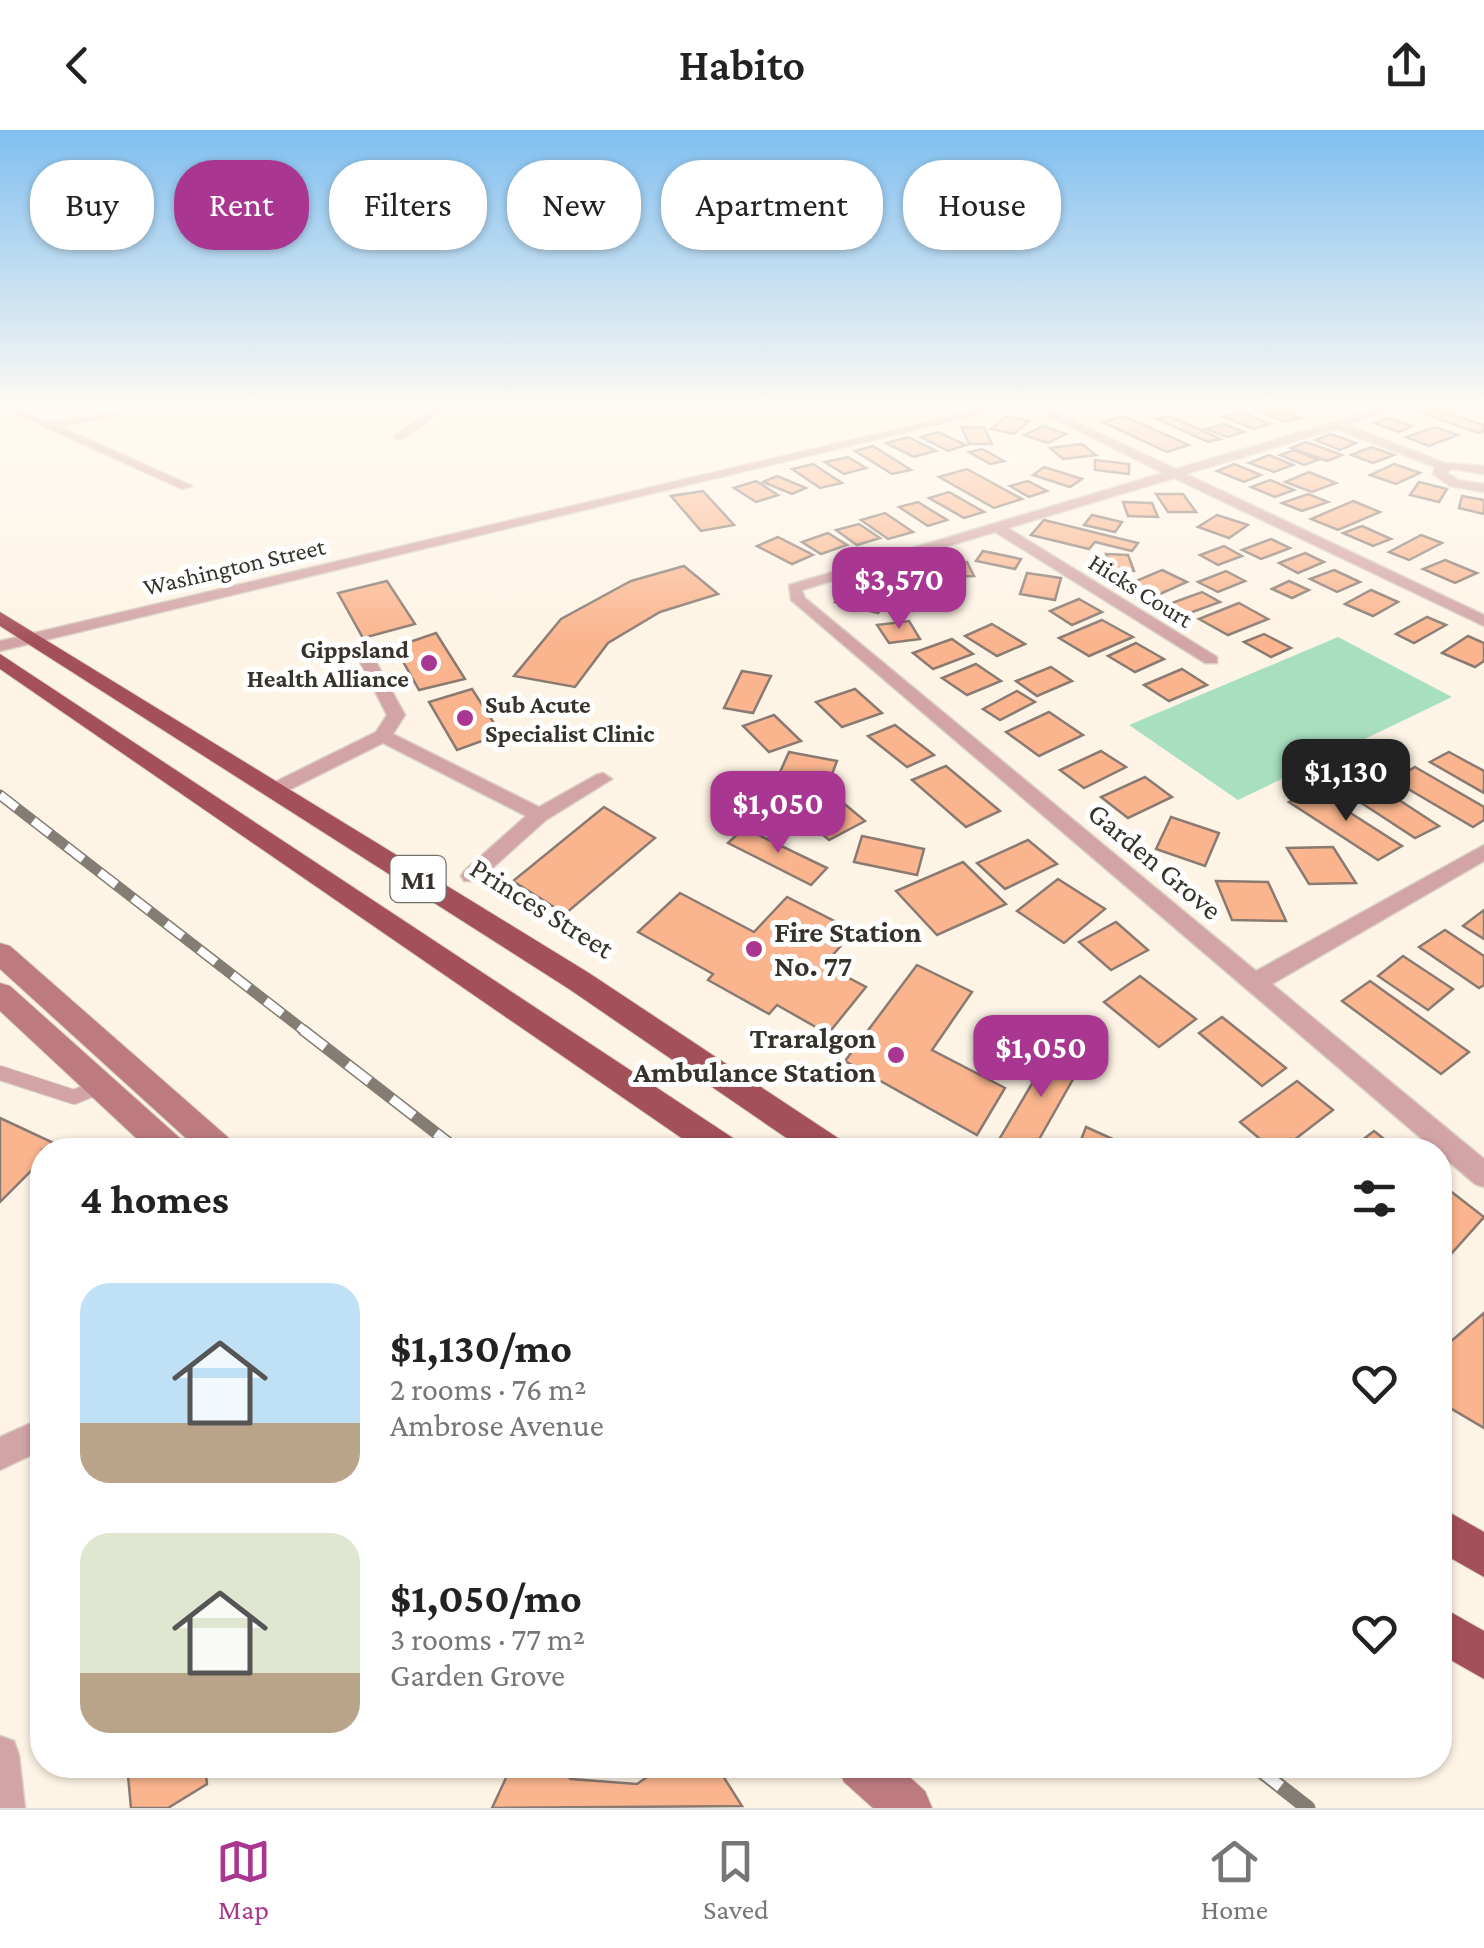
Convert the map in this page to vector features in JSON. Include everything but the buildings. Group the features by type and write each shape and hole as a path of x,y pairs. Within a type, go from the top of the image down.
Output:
{"highway":[{"name":"Princes Street","path":"0,618 579,980 812,1138"},
{"name":"M1","path":"0,660 707,1138"},
{"path":"1452,1536 1484,1556"},
{"path":"1452,1636 1484,1657"}],"main road":[{"path":"0,953 208,1138"},
{"path":"1,996 156,1138"},
{"path":"875,1778 908,1808"}],"street":[{"name":"Washington Street","path":"0,646 675,485"},
{"path":"997,526 1130,485"},
{"path":"1202,485 1484,621"},
{"name":"Garden Grove","path":"997,526 794,588 798,600 1440,1138"},
{"name":"Hicks Court","path":"997,526 1211,660"},
{"path":"274,790 383,736 396,715 367,660"},
{"path":"383,736 539,815"},
{"path":"471,876 539,815 603,779"},
{"path":"1254,983 1484,852"},
{"name":"Garden Grove","path":"1452,1148 1484,1175"},
{"path":"0,1454 30,1440"},
{"path":"0,1755 4,1808"}],"lane":[{"path":"0,1072 74,1096 98,1087"}],"green space":[{"path":"1338,637 1452,697 1238,800 1129,725"}],"railway":[{"path":"0,795 306,1032"},
{"path":"303,1030 442,1138"},
{"path":"1270,1778 1308,1808"}],"place":[{"name":"Gippsland Health Alliance","path":"429,663"},
{"name":"Sub Acute Specialist Clinic","path":"465,718"},
{"name":"Fire Station No. 77","path":"754,949"},
{"name":"Traralgon Ambulance Station","path":"896,1055"}]}
